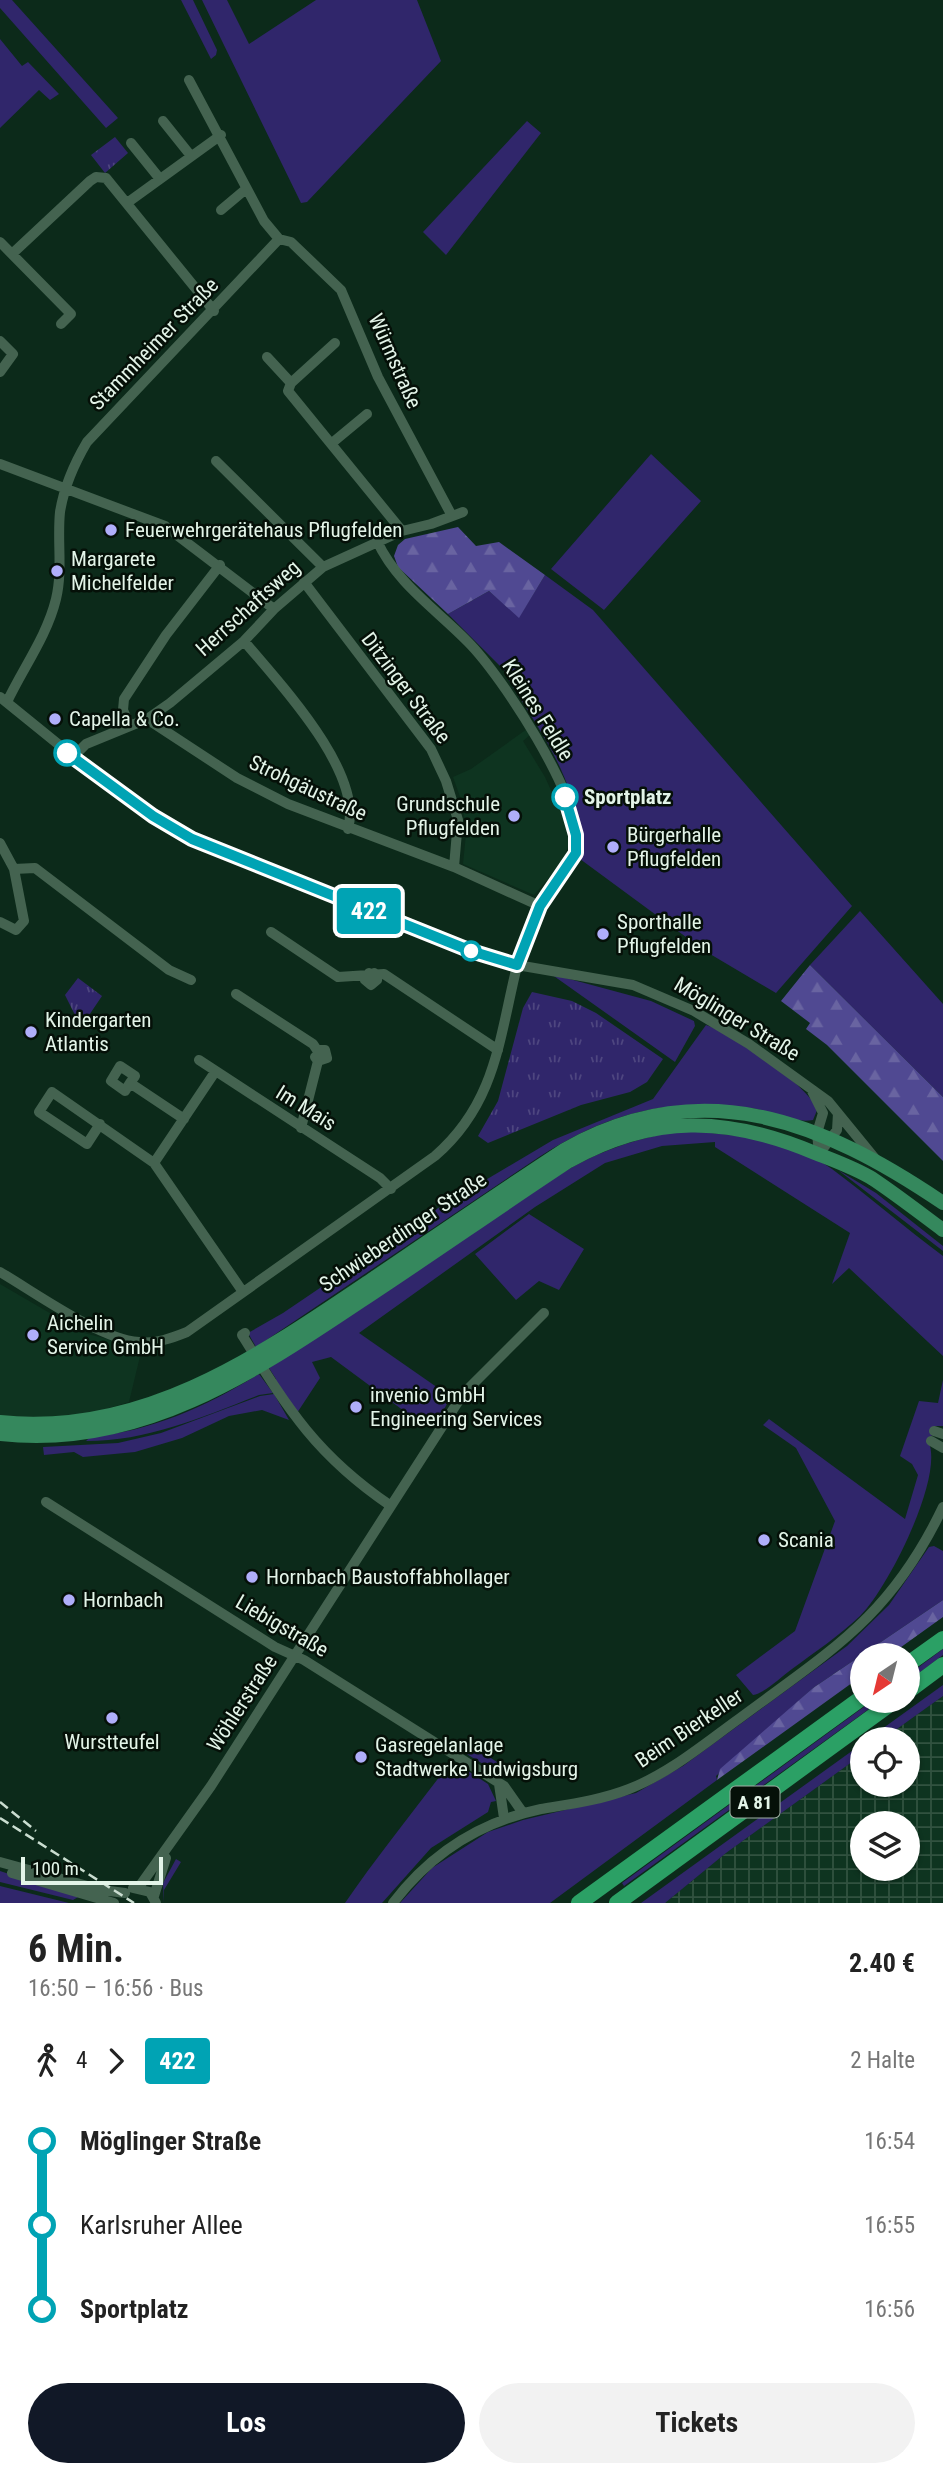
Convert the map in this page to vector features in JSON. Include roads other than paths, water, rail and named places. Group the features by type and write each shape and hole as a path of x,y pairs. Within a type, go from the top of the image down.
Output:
{"highway":[{"path":"920,1655 943,1639"},
{"path":"920,1681 943,1665"},
{"name":"A 81","path":"579,1903 850,1707"},
{"name":"A 81","path":"617,1903 878,1713"}],"main road":[{"name":"Schwieberdinger Straße","path":"0,1422 56,1423 108,1416 154,1405 211,1380 274,1345 564,1150 617,1124 675,1111 725,1110 775,1118 817,1133 878,1162 943,1203"},
{"name":"Schwieberdinger Straße","path":"0,1434 43,1436 94,1432 158,1416 217,1391 287,1350 569,1161 622,1137 677,1125 720,1125 764,1134 819,1154 872,1178 943,1230"}],"street":[{"name":"Würmstraße","path":"188,80 221,135 246,189 281,239 331,277 348,301 357,332 377,377 458,514"},
{"path":"163,121 191,156"},
{"path":"127,203 221,135"},
{"path":"131,144 160,179"},
{"path":"12,254 96,177 106,178 214,310"},
{"path":"221,210 246,189"},
{"name":"Stammheimer Straße","path":"4,700 33,654 55,602 60,581 60,514 74,465 87,442 281,239"},
{"path":"0,242 71,314 61,324"},
{"path":"0,341 13,354 0,372"},
{"path":"335,343 291,383 288,391 402,531"},
{"path":"267,357 291,383"},
{"path":"332,443 367,414"},
{"path":"216,461 323,567"},
{"path":"0,464 165,526 220,565 274,609"},
{"name":"Herrschaftsweg","path":"73,757 86,744 129,724 148,719 244,641 274,609 323,567 402,531 458,514"},
{"name":"Kleines Feldle","path":"0,1272 104,1332 140,1342 172,1339 187,1332 435,1156 461,1130 484,1092 498,1050 517,965 540,906 572,861 578,844 557,775 489,667 469,643 388,565 377,541"},
{"path":"129,724 123,710 124,699 166,635 220,565"},
{"name":"Ditzinger Straße","path":"304,582 431,749 446,781 458,820 454,867"},
{"path":"244,641 305,718 331,757 351,804 348,829"},
{"name":"Möglinger Straße","path":"4,700 73,757 153,816 192,839 471,951 517,965 596,977 655,992 707,1018 749,1044 828,1101 878,1162"},
{"name":"Strohgäustraße","path":"148,719 237,778 288,804 454,867 540,906"},
{"path":"0,843 14,869 24,910 21,928 16,930 0,922"},
{"path":"14,869 35,868 169,970 191,980"},
{"path":"271,932 338,977 384,974 498,1050"},
{"path":"236,995 313,1044 318,1056 300,1128"},
{"name":"Im Mais","path":"199,1060 380,1178 391,1189"},
{"path":"155,1163 215,1072"},
{"path":"130,1083 184,1119"},
{"name":"Möglinger Straße","path":"811,1089 823,1113 817,1133 819,1154"},
{"path":"100,1124 87,1144 39,1112 52,1092 100,1124 155,1163 243,1292"},
{"path":"819,1154 833,1140 839,1124 838,1113"},
{"name":"Wöhlerstraße","path":"139,1887 169,1849 463,1394 544,1313"},
{"path":"244,1335 271,1382 321,1450 391,1506"},
{"path":"936,1435 943,1448"},
{"name":"Liebigstraße","path":"46,1502 499,1784 514,1797 523,1814"},
{"name":"Beim Bierkeller","path":"393,1903 437,1856 475,1831 504,1818 615,1794 673,1765 852,1635 899,1584 943,1507"},
{"path":"499,1784 504,1818"},
{"name":"Wöhlerstraße","path":"155,1900 169,1849"},
{"path":"0,1862 123,1898 139,1887 155,1900"},
{"path":"0,1868 114,1903"}],"railway":[{"path":"0,1802 36,1831"},
{"path":"0,1818 134,1903"}],"place":[{"name":"Feuerwehrgerätehaus Pflugfelden","path":"111,530"},
{"name":"Margarete Michelfelder","path":"57,571"},
{"name":"Capella & Co.","path":"55,719"},
{"name":"Sportplatz","path":"565,797"},
{"name":"Grundschule Pflugfelden","path":"514,816"},
{"name":"Bürgerhalle Pflugfelden","path":"613,847"},
{"name":"Sporthalle Pflugfelden","path":"603,934"},
{"name":"Kindergarten Atlantis","path":"31,1032"},
{"name":"Aichelin Service GmbH","path":"33,1335"},
{"name":"invenio GmbH Engineering Services","path":"356,1407"},
{"name":"Scania","path":"764,1540"},
{"name":"Hornbach Baustoffabhollager","path":"252,1577"},
{"name":"Hornbach","path":"69,1600"},
{"name":"Wurstteufel","path":"112,1718"},
{"name":"Gasregelanlage Stadtwerke Ludwigsburg","path":"361,1757"}]}
